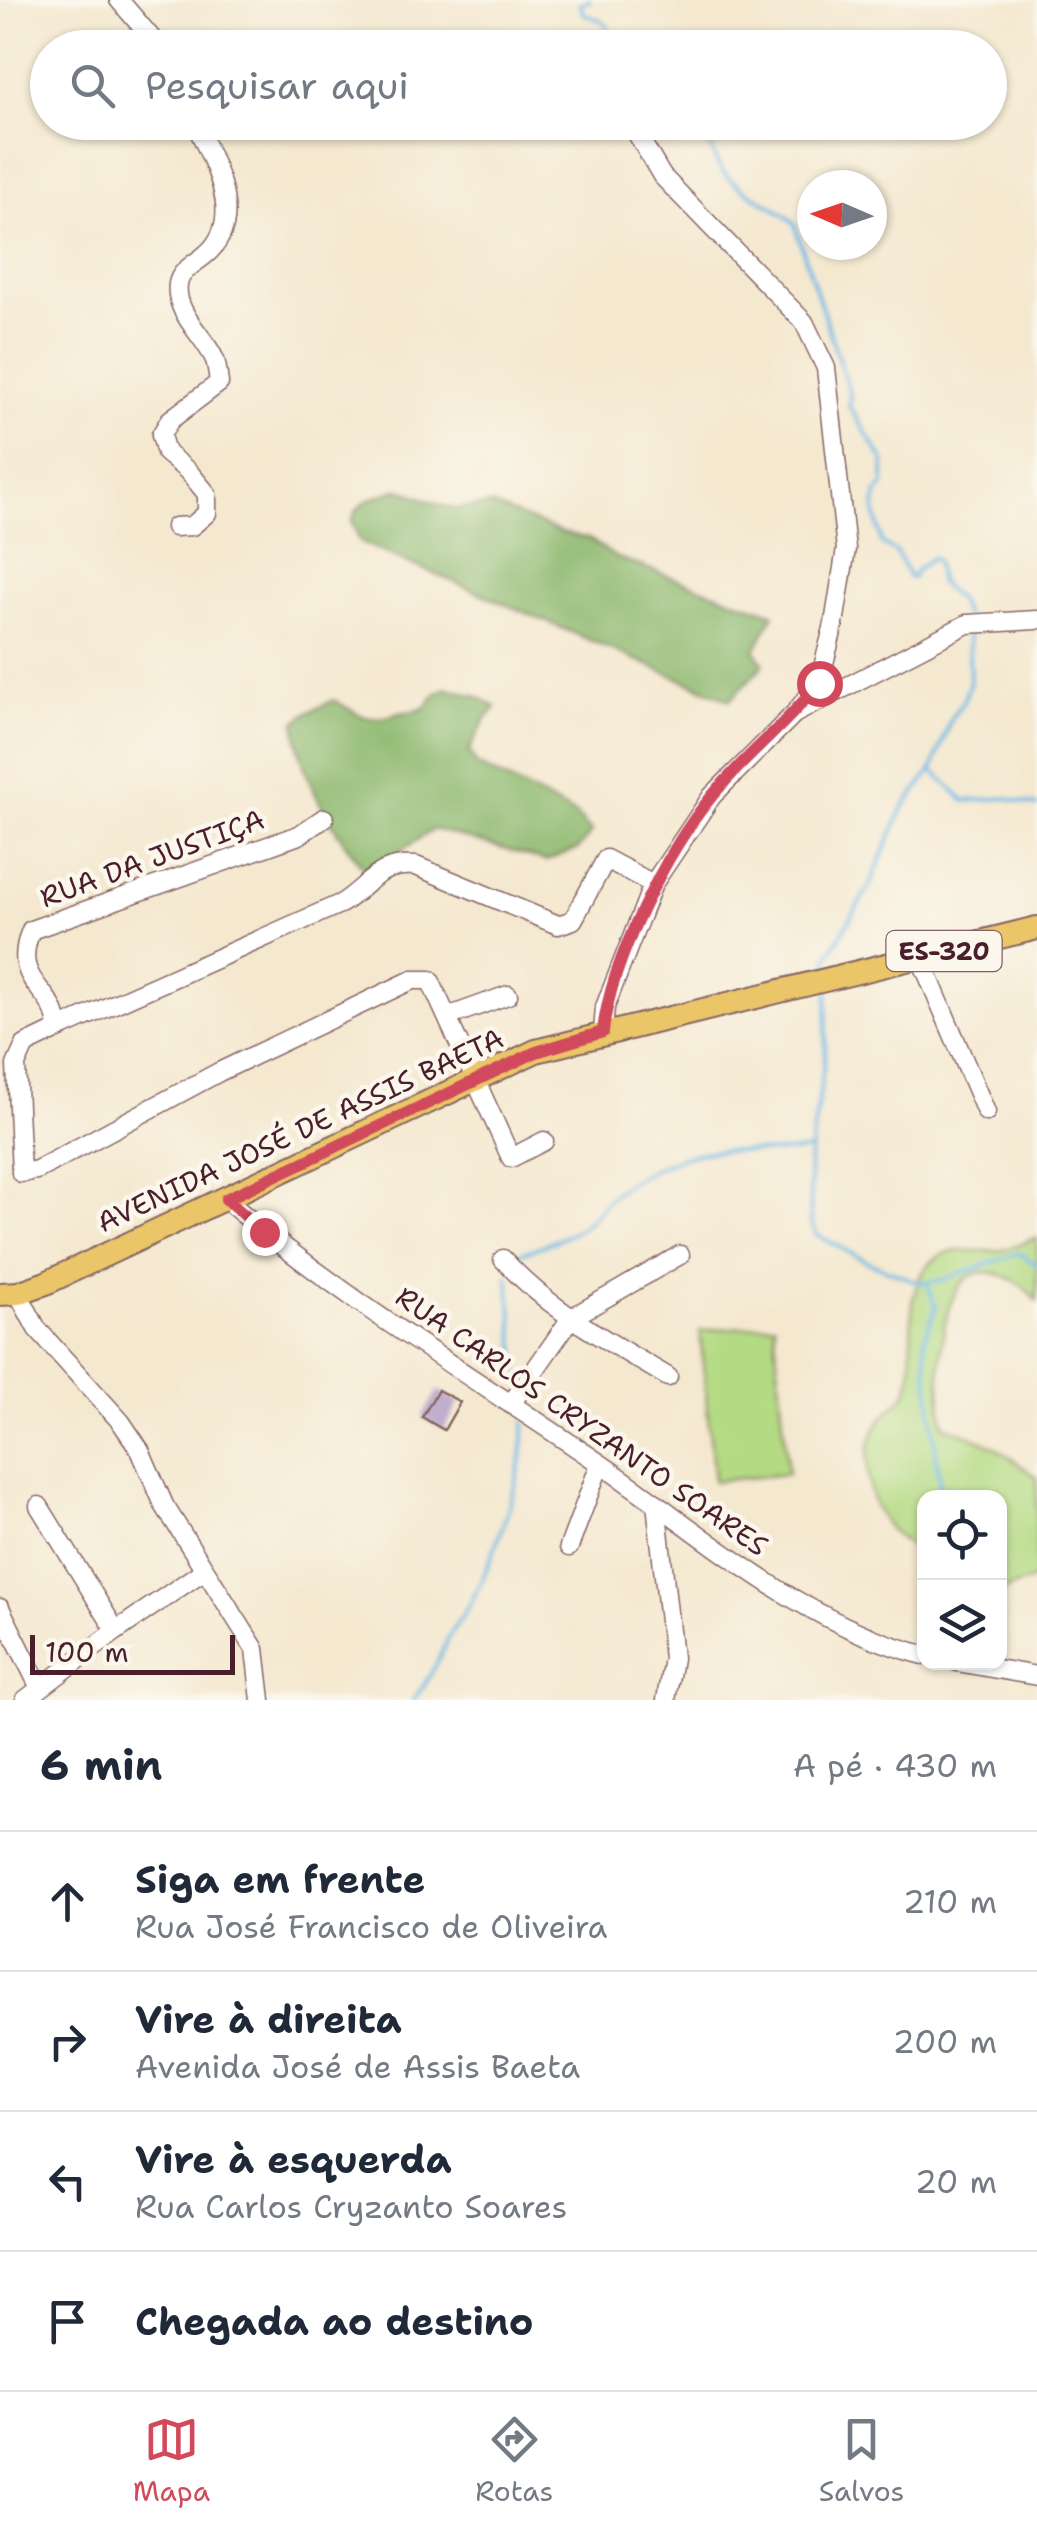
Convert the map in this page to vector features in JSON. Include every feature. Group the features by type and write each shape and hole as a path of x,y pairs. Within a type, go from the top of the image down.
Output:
{"main road":[{"name":"AVENIDA JOSÉ DE ASSIS BAETA","path":"9,1294 46,1284 536,1052 603,1032 1037,928"}],"street":[{"path":"118,0 144,30"},
{"path":"175,526 192,526 206,513 207,494 166,453 160,435 170,420 219,382 215,361 180,305 178,284 182,274 219,244 228,215 218,173 204,140"},
{"path":"603,1032 605,1007 653,884 712,796 794,714 819,683 834,624 846,549 826,368 804,322 662,176 641,140"},
{"path":"794,714 967,624 1037,620"},
{"name":"RUA DA JUSTIÇA","path":"58,1029 57,1016 27,973 24,950 31,930 299,835 324,818"},
{"path":"544,1141 511,1158 450,1016 430,980 412,980 219,1072 51,1163 21,1174 16,1064 25,1044 342,903 377,872 396,864 416,866 558,925 573,920 606,859 653,884"},
{"path":"920,957 986,1112"},
{"path":"450,1016 508,995"},
{"name":"RUA CARLOS CRYZANTO SOARES","path":"226,1199 264,1232 788,1598 885,1645 917,1653"},
{"path":"510,1404 571,1318 680,1255"},
{"path":"503,1259 524,1283 571,1318 668,1378"},
{"path":"9,1294 130,1436 164,1505 256,1649 262,1700"},
{"path":"568,1548 600,1464"},
{"path":"656,1504 674,1658 666,1700"},
{"path":"39,1506 116,1631"},
{"path":"0,1608 32,1694 204,1571"},
{"path":"1003,1670 1037,1676"}],"green space":[{"path":"399,489 452,509 491,505 562,533 589,539 615,557 774,614 755,650 764,664 730,700 360,542 352,523 358,509 369,500"},
{"path":"447,688 476,696 496,707 469,751 476,764 575,814 592,832 578,849 546,861 434,829 367,873 342,839 311,783 298,743 296,722 334,700 368,718 383,718 425,708 437,693"},
{"path":"1037,1238 1037,1301 1022,1286 992,1273 973,1275 959,1287 949,1307 944,1332 940,1385 944,1425 994,1446 1037,1477 1037,1578 1007,1589 1007,1490 917,1490 917,1552 881,1517 868,1475 874,1432 909,1385 913,1302 923,1273 934,1260 949,1252 1006,1249"},
{"path":"774,1324 788,1474 714,1481 700,1331"}],"building":[{"path":"438,1390 460,1402 444,1430 422,1417"}],"waterway":[{"path":"590,0 580,4 584,14 606,23 608,30"},
{"path":"708,140 724,173 794,223 850,394 849,406 884,461 884,484 876,494 875,511 882,544 896,552 909,577 913,578 916,570 933,557 939,582 958,600 965,616"},
{"path":"827,968 829,955 870,885 903,808 932,770 951,718 963,702 970,682 968,631"},
{"path":"932,770 965,801 1006,798 1037,806"},
{"path":"828,988 825,1058 809,1160 811,1222 817,1235 920,1283 943,1280 1019,1253 1037,1265"},
{"path":"511,1257 574,1232 629,1183 681,1158 712,1151 811,1150"},
{"path":"508,1276 518,1371"},
{"path":"927,1282 936,1307 924,1339 940,1490"},
{"path":"413,1700 470,1604 489,1562 515,1487 524,1423"}],"route":[{"path":"264,1232 226,1199 536,1052 603,1032 605,1007 653,884 712,796 794,714 819,683"}]}
